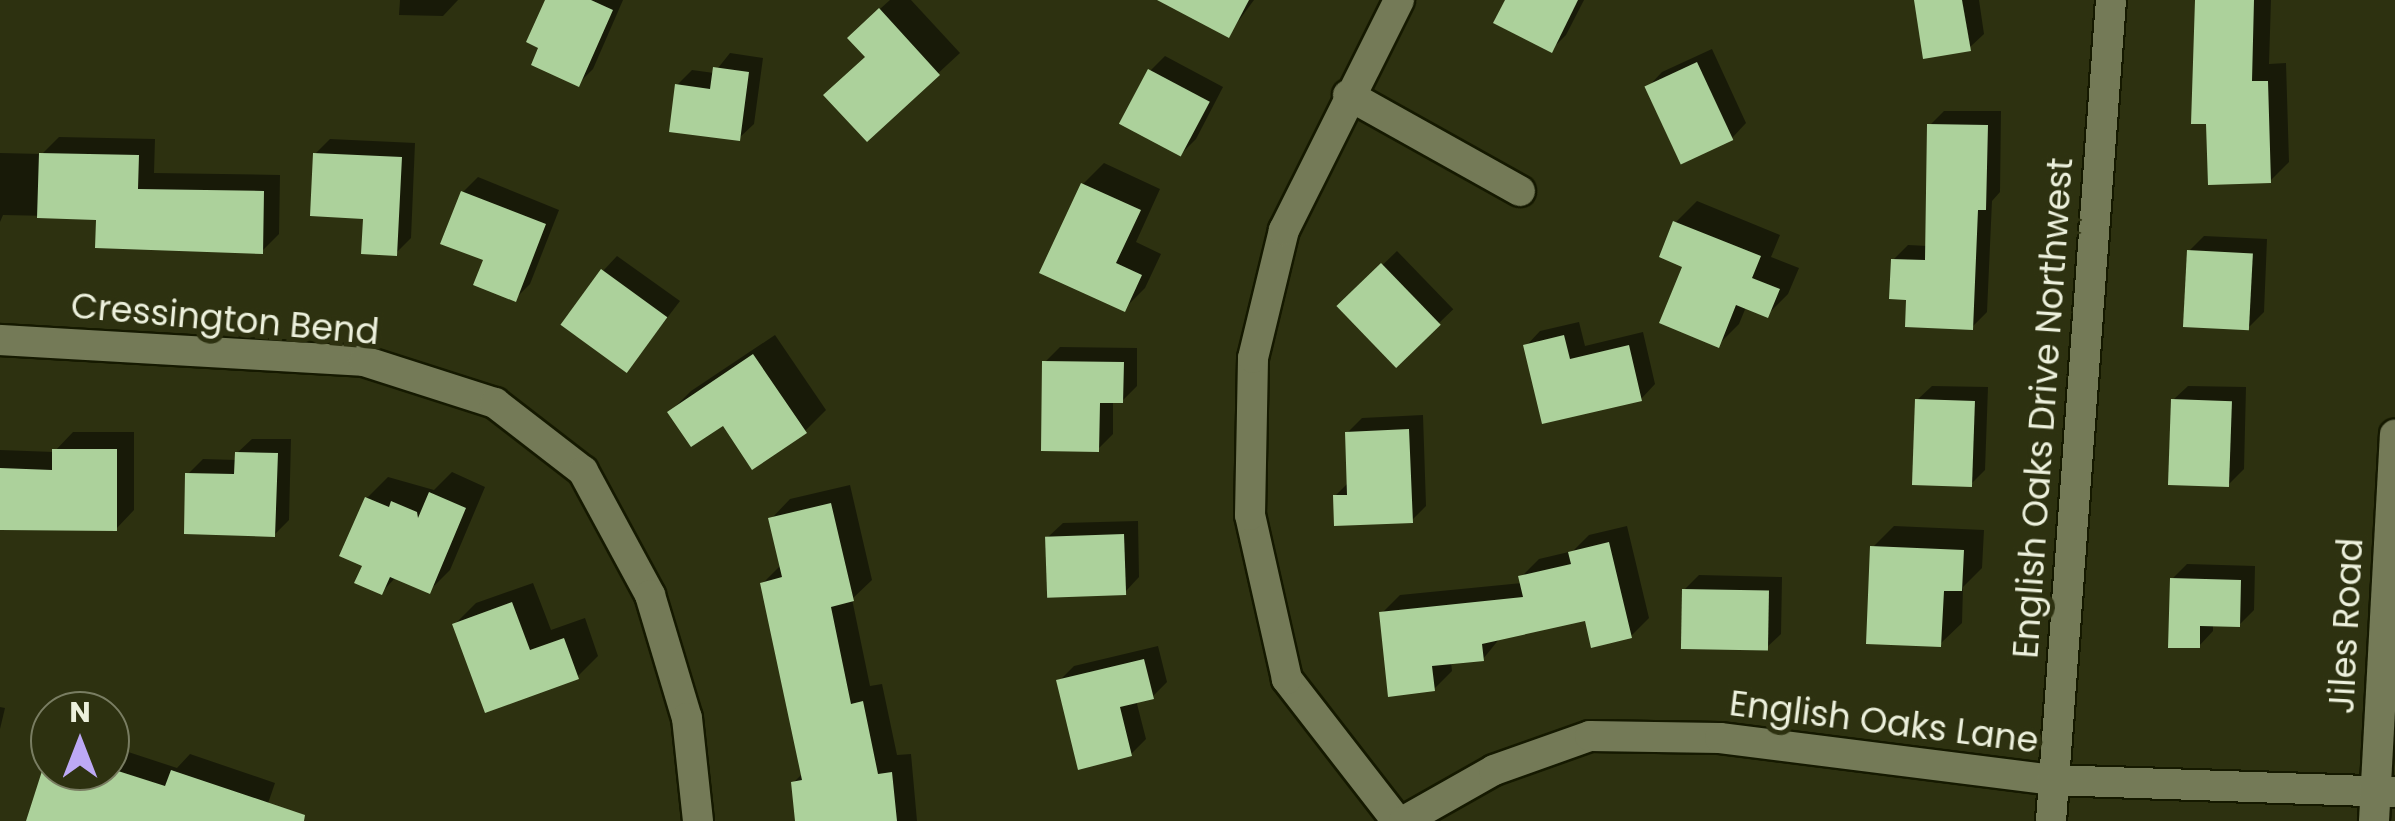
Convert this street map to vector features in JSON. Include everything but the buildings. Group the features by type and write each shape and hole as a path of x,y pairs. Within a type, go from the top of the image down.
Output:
{"street":[{"path":"1400,0 1348,95 1284,230 1253,358 1250,514 1287,679 1400,821"},
{"name":"English Oaks Drive Northwest","path":"2052,821 2111,0"},
{"path":"1348,95 1520,190"},
{"name":"Cressington Bend","path":"0,340 364,361 496,402 583,472 650,595 687,718 698,821"},
{"name":"Jiles Road","path":"2374,821 2385,791 2395,435"},
{"name":"English Oaks Lane","path":"1400,821 1494,770 1590,736 1720,738 2052,780 2385,791"}]}
